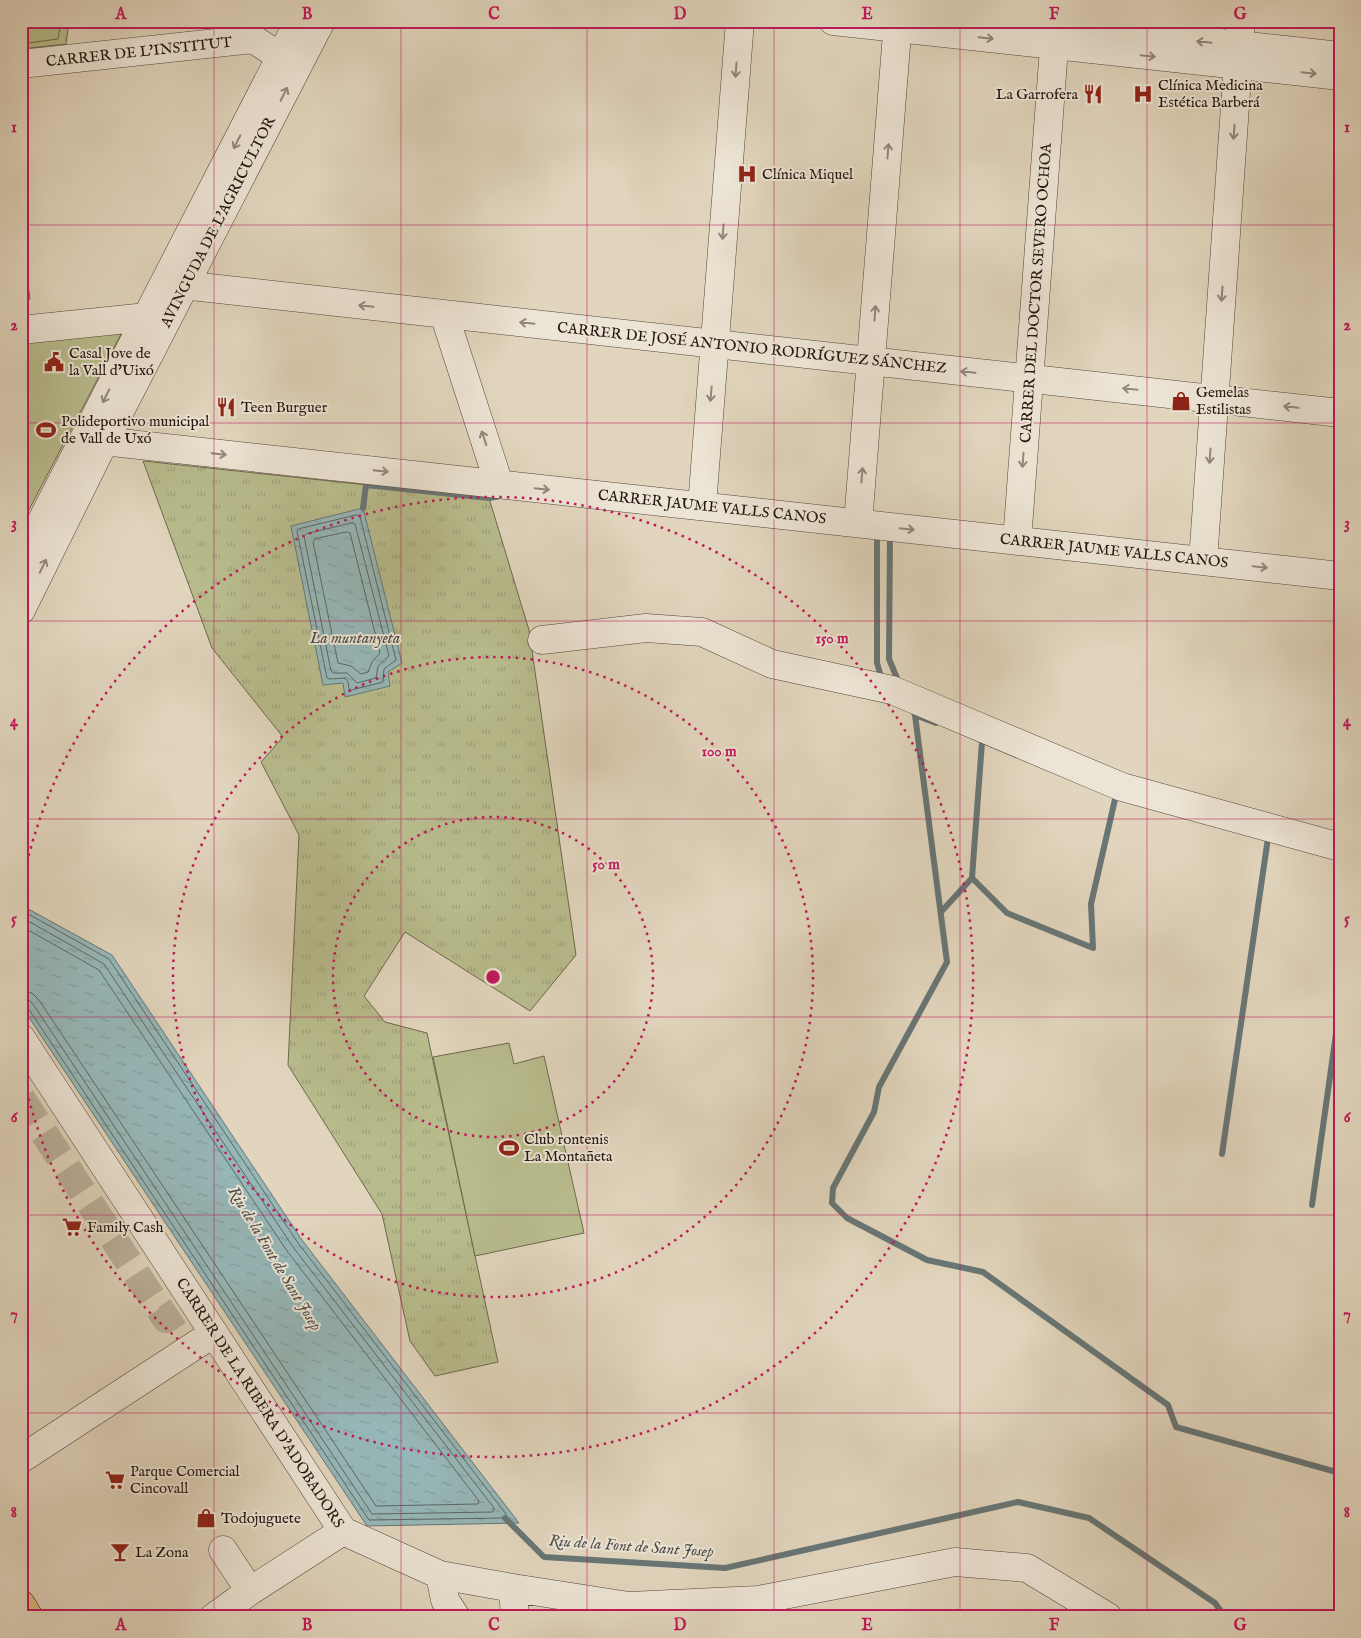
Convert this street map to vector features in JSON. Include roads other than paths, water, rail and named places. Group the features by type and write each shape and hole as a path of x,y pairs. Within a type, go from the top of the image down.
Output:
{"main road":[{"path":"21,1604 30,1617"}],"street":[{"name":"AVINGUDA DE L'AGRICULTOR","path":"21,610 147,317 174,285 299,21"},
{"name":"AVINGUDA DE L'AGRICULTOR","path":"21,561 94,440 174,285 321,21"},
{"path":"702,506 740,21"},
{"path":"834,21 1055,31 1240,44 1340,56"},
{"path":"1018,21 1055,31"},
{"path":"858,523 898,25"},
{"name":"CARRER DEL DOCTOR SEVERO OCHOA","path":"1017,541 1055,31"},
{"name":"CARRER DE L'INSTITUT","path":"21,64 253,39 281,57"},
{"path":"1240,44 1340,76"},
{"path":"1203,561 1240,44"},
{"name":"CARRER DE JOSÉ ANTONIO RODRÍGUEZ SÁNCHEZ","path":"174,285 1340,413"},
{"path":"444,314 499,484"},
{"path":"21,330 147,317"},
{"name":"CARRER JAUME VALLS CANOS","path":"94,440 1340,576"},
{"path":"542,640 646,628 702,632 772,664 892,690 1122,788 1340,847"},
{"name":"CARRER DE LA RIBERA D'ADOBADORS","path":"21,1038 76,1139 186,1306 214,1334 343,1531 440,1575 633,1611 763,1608 955,1562 1027,1568 1108,1617"},
{"path":"21,1459 214,1334"},
{"path":"214,1617 250,1591 343,1531"},
{"path":"224,1550 250,1591"},
{"path":"440,1575 445,1600 456,1617"},
{"path":"513,1588 514,1617"}],"water":[{"name":"La muntanyeta","path":"363,508 402,663 388,672 390,686 345,697 343,683 323,685 291,526"},
{"path":"21,905 112,955 302,1240 519,1523 367,1526 24,1010 21,1009"}],"waterway":[{"path":"363,508 366,485 489,498 501,496"},
{"path":"877,534 877,663 882,680"},
{"path":"890,537 889,659 899,683"},
{"path":"914,713 936,723"},
{"path":"915,715 947,962 879,1087 874,1112 833,1188 832,1203 847,1218 927,1260 983,1272 1168,1405 1176,1427 1340,1473"},
{"path":"941,912 972,878 982,742"},
{"path":"972,878 1007,913 1093,948 1091,904 1116,795"},
{"path":"1222,1154 1268,838"},
{"path":"1312,1205 1340,1005"},
{"name":"Riu de la Font de Sant Josep","path":"505,1518 544,1557 725,1568 1018,1502 1089,1518 1215,1603 1225,1617"}],"tunnel":[{"path":"21,1098 166,1319 178,1311"}],"place":[{"name":"La Garrofera","path":"1093,94"},
{"name":"Clínica Medicina Estética Barberá","path":"1143,94"},
{"name":"Clínica Miquel","path":"747,174"},
{"name":"Casal Jove de la Vall d’Uixó","path":"54,362"},
{"name":"Gemelas Estilistas","path":"1181,401"},
{"name":"Teen Burguer","path":"226,407"},
{"name":"Polideportivo municipal de Vall de Uxó","path":"46,430"},
{"name":"Club rontenis La Montañeta","path":"509,1148"},
{"name":"Family Cash","path":"72,1227"},
{"name":"Parque Comercial Cincovall","path":"115,1480"},
{"name":"Todojuguete","path":"206,1518"},
{"name":"La Zona","path":"120,1552"}]}
